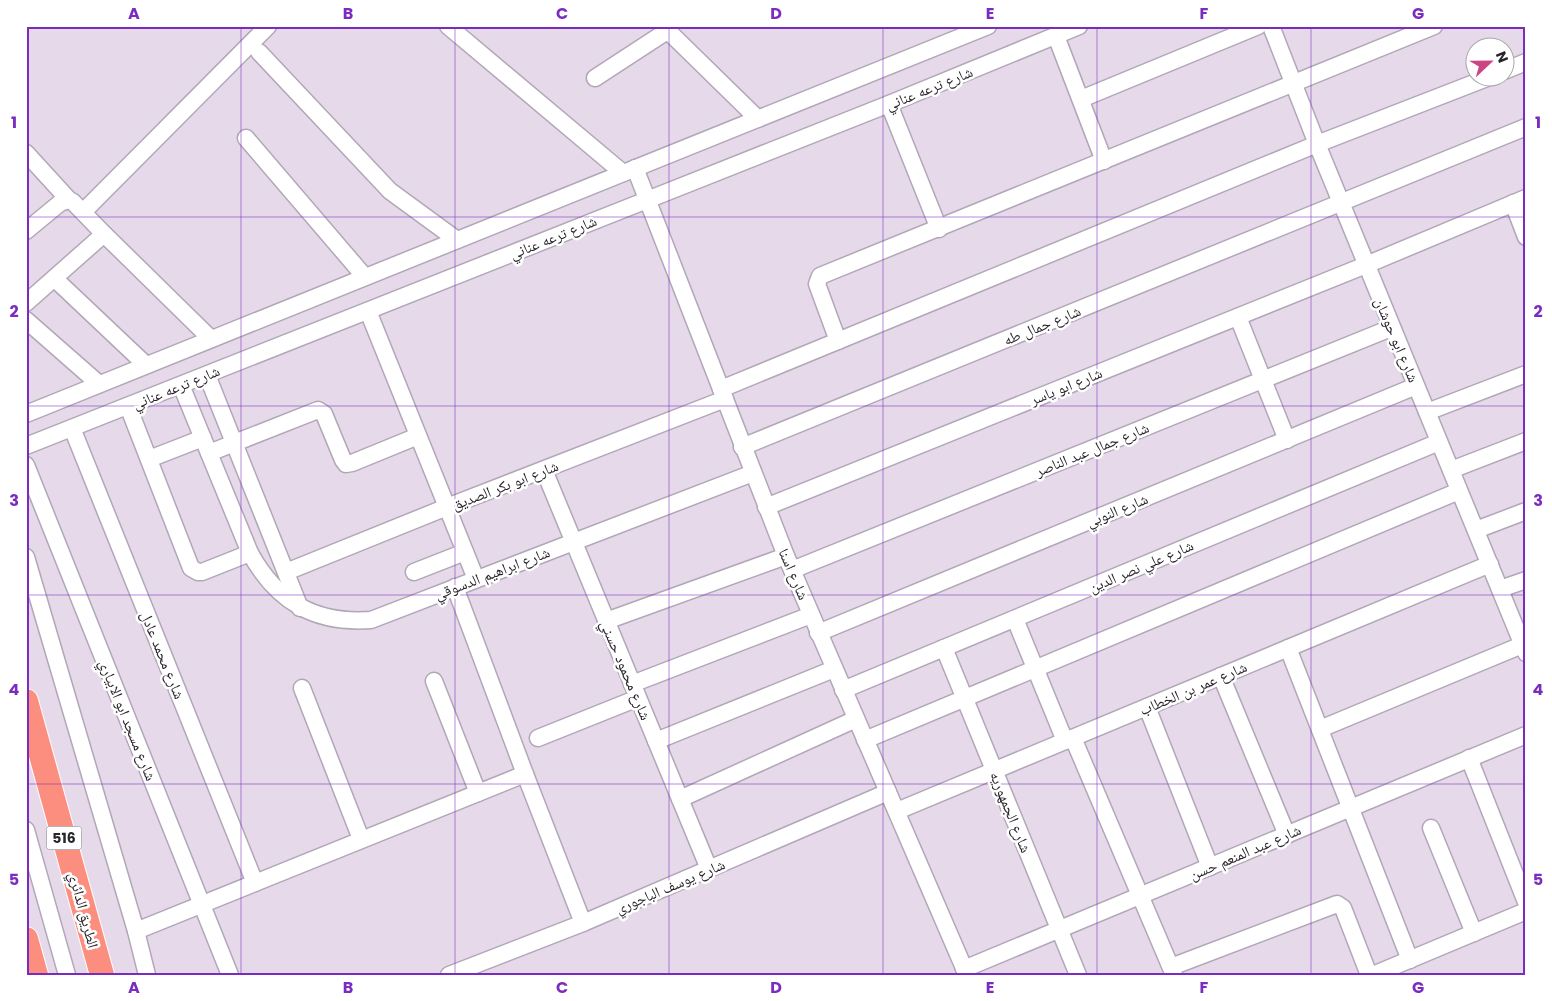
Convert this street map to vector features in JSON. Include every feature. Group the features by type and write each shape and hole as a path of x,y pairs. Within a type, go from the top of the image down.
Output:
{"highway":[{"name":"الطريق الدائري","path":"26,701 102,975"},
{"path":"26,939 36,975"}],"street":[{"path":"83,212 268,26"},
{"path":"448,26 629,170"},
{"name":"شارع ترعه عناني","path":"26,414 988,26"},
{"name":"شارع ترعه عناني","path":"26,446 728,169 1078,26"},
{"path":"1081,99 1258,26"},
{"name":"شارع ابو حوشان","path":"1271,26 1292,83 1524,649"},
{"path":"838,341 817,284 820,276 1434,26"},
{"path":"595,78 665,29 758,119"},
{"path":"1056,36 1104,161"},
{"path":"259,52 390,192 457,240"},
{"path":"1514,67 1526,62"},
{"name":"شارع ابو بكر الصديق","path":"286,572 544,470 723,394 838,341 1317,144 1464,87"},
{"path":"889,104 939,228"},
{"name":"شارع جمال طه","path":"742,447 1526,127"},
{"path":"246,138 365,277"},
{"path":"26,153 69,200 211,339"},
{"name":"شارع اسنا","path":"629,170 647,200 742,447 789,563 965,972"},
{"path":"26,231 60,203 69,200"},
{"path":"1519,201 1526,236"},
{"name":"شارع ابو ياسر","path":"766,507 1366,265 1519,201"},
{"path":"26,303 104,234"},
{"path":"55,279 146,365"},
{"path":"368,311 476,579"},
{"path":"1238,317 1287,440"},
{"path":"26,320 98,384"},
{"name":"شارع جمال عبد الناصر","path":"606,621 789,563 1263,380 1392,328"},
{"path":"1427,412 1526,374"},
{"path":"206,375 300,608"},
{"name":"شارع ابراهيم الدسوقي","path":"181,385 258,570 284,597 300,608 334,620 352,622 371,620 753,473"},
{"name":"شارع النوبي","path":"818,633 1416,386"},
{"path":"128,406 194,571 202,572 250,553"},
{"path":"209,453 318,410 324,414 346,464 418,436"},
{"name":"شارع محمد عادل","path":"72,428 255,883"},
{"path":"149,459 202,438"},
{"path":"1451,470 1526,441"},
{"name":"شارع علي نصر الدين","path":"843,690 1439,442"},
{"name":"شارع مسجد ابو الابياري","path":"26,465 230,975"},
{"name":"شارع محمود حسني","path":"544,470 709,869"},
{"path":"227,498 252,488"},
{"path":"866,740 1459,491"},
{"path":"1476,530 1526,511"},
{"path":"414,572 465,552"},
{"path":"26,557 136,930 147,975"},
{"name":"شارع عمر بن الخطاب","path":"897,811 1490,564"},
{"path":"1500,589 1526,580"},
{"path":"455,587 583,923"},
{"path":"538,738 635,691 811,615"},
{"path":"1015,619 1035,669 1069,739 1173,971 1337,904 1341,905 1344,909 1369,975"},
{"name":"شارع الجمهوريه","path":"944,648 1078,975"},
{"path":"1288,648 1410,960"},
{"path":"1320,728 1524,649"},
{"path":"656,741 834,669"},
{"path":"1221,676 1286,835"},
{"path":"434,680 478,792"},
{"path":"302,688 361,840"},
{"path":"1147,707 1210,867"},
{"path":"680,799 856,719"},
{"name":"شارع عبد المنعم حسن","path":"965,972 1059,930 1526,735"},
{"path":"1469,758 1526,902"},
{"path":"136,930 525,774"},
{"name":"شارع يوسف الباجوري","path":"449,975 583,923 888,792"},
{"path":"1431,828 1474,933"},
{"path":"26,830 67,975"},
{"path":"1373,975 1526,911"}]}
